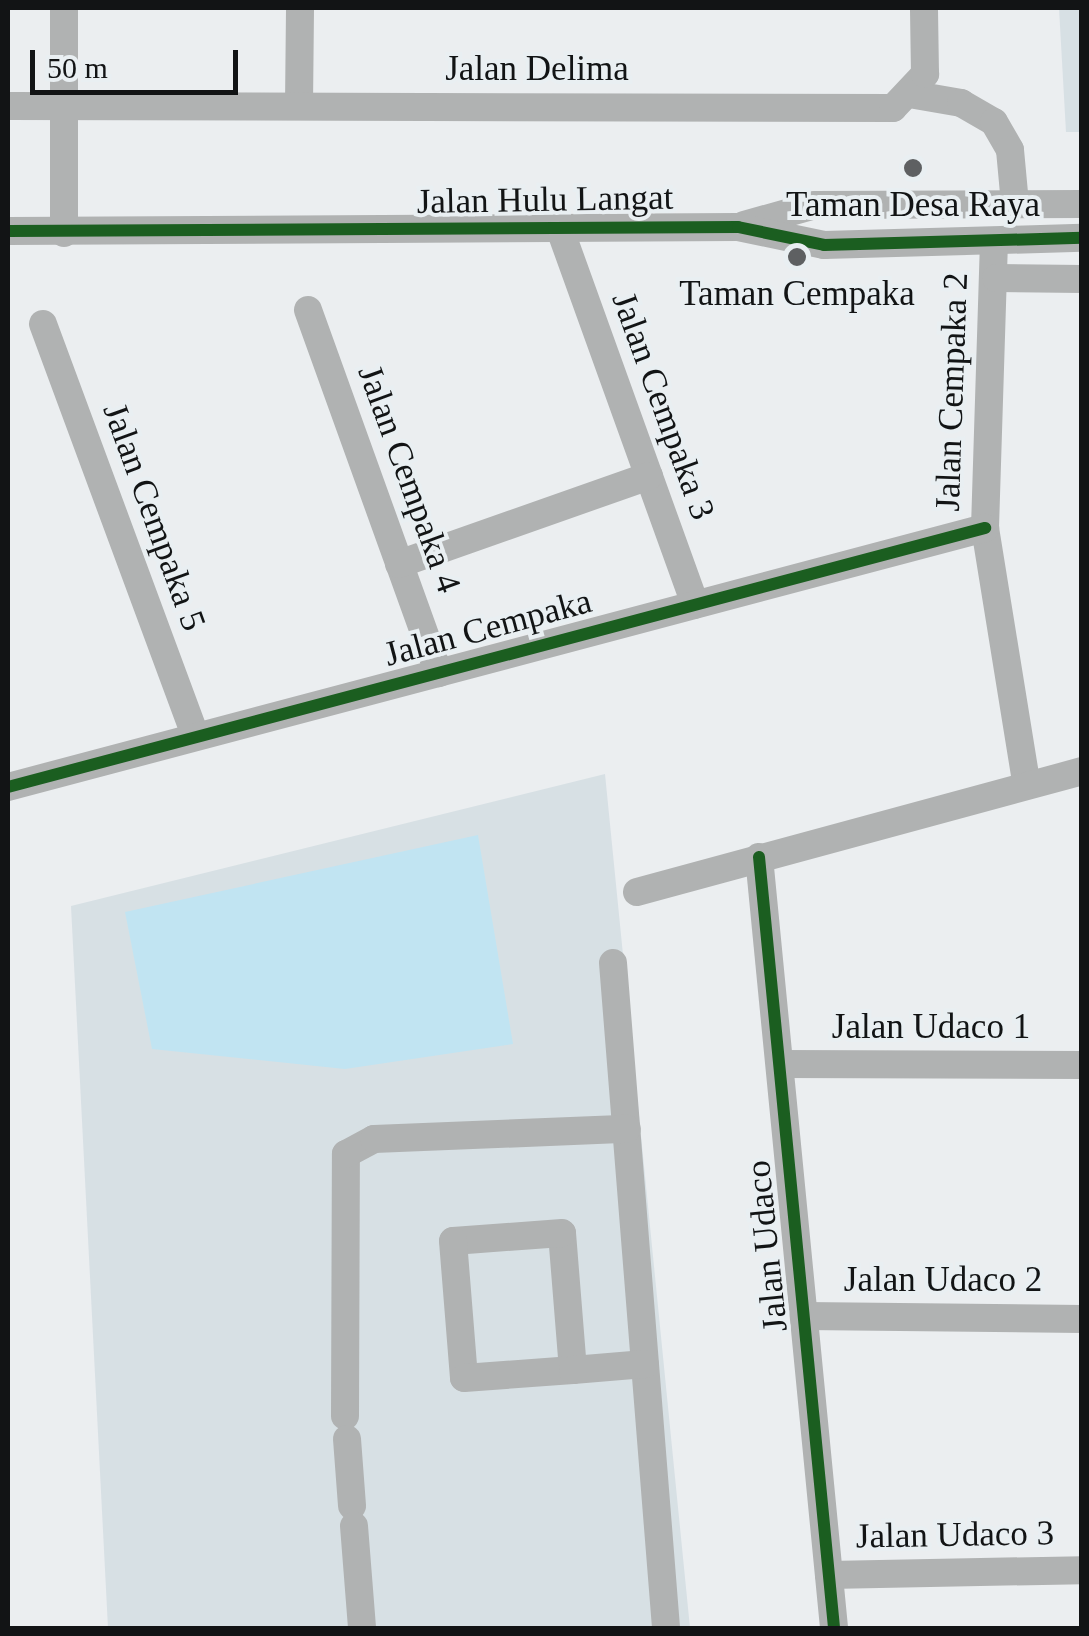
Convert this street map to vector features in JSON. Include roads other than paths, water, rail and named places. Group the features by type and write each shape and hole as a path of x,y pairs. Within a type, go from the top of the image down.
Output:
{"street":[{"path":"64,8 64,233"},
{"path":"299,105 300,8"},
{"path":"924,8 925,74 914,95 961,103 994,122 1010,150 1014,204"},
{"name":"Jalan Delima","path":"8,106 893,108 914,95"},
{"name":"Jalan Hulu Langat","path":"738,227 815,205 1082,204"},
{"name":"Jalan Hulu Langat","path":"8,231 561,232 738,227 824,245 1082,238"},
{"name":"Jalan Cempaka 3","path":"561,232 695,605"},
{"name":"Jalan Cempaka 2","path":"994,241 996,278 985,528 1026,782"},
{"path":"996,278 1082,279"},
{"name":"Jalan Cempaka 4","path":"308,310 438,673"},
{"name":"Jalan Cempaka 5","path":"42,324 196,737"},
{"path":"399,564 649,476"},
{"name":"Jalan Cempaka","path":"8,787 985,528"},
{"path":"637,892 1026,782 1082,771"},
{"name":"Jalan Udaco","path":"760,857 834,1628"},
{"path":"614,963 666,1628"},
{"name":"Jalan Udaco 1","path":"780,1064 1082,1065"},
{"path":"362,1628 346,1427 346,1154 374,1140 627,1129"},
{"path":"573,1370 562,1234 453,1242 464,1378 573,1370 646,1364"},
{"name":"Jalan Udaco 2","path":"804,1316 1082,1318"},
{"name":"Jalan Udaco 3","path":"829,1574 1082,1570"}],"place":[{"name":"Taman Desa Raya","path":"913,168"},
{"name":"Taman Cempaka","path":"797,257"}]}
